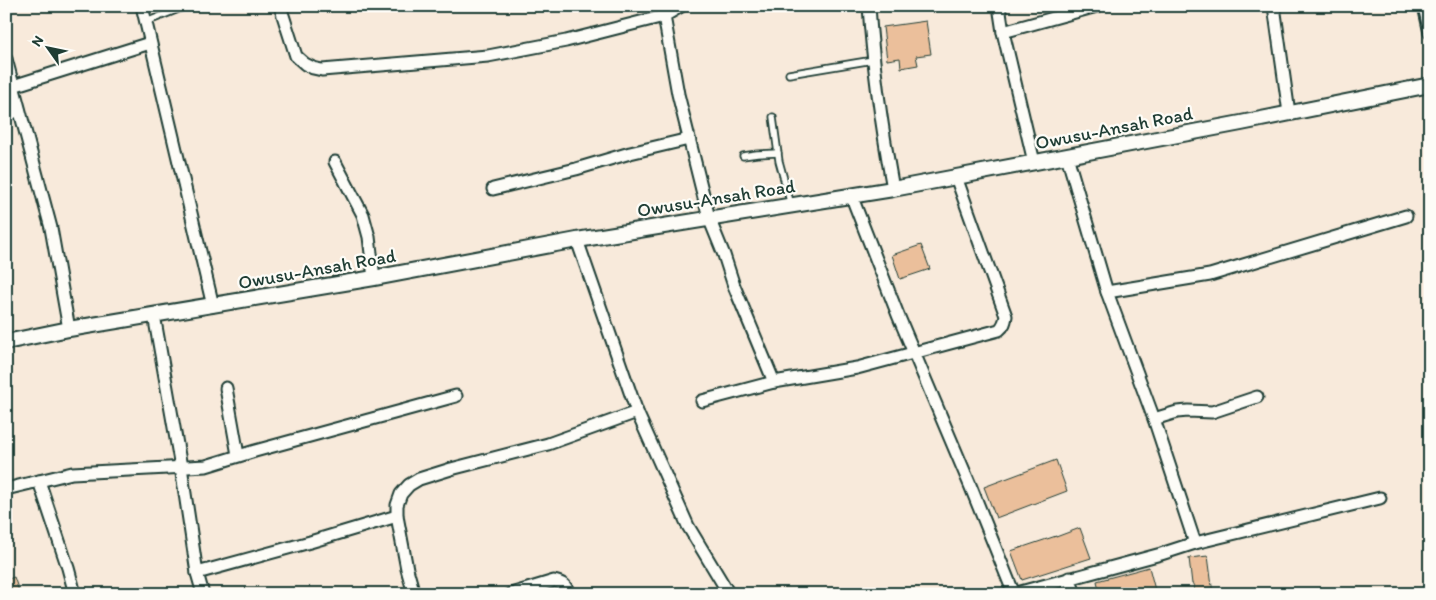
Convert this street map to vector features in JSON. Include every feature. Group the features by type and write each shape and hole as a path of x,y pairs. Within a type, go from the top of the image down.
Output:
{"street":[{"path":"142,6 213,306"},
{"path":"280,6 296,56 305,64 322,70 488,56 566,41 681,6"},
{"path":"868,6 879,111 893,188"},
{"path":"999,6 1003,32 1034,162"},
{"path":"1003,32 1097,6"},
{"path":"1274,6 1290,113"},
{"path":"1424,6 1430,33"},
{"path":"662,11 678,94 709,218 734,286 774,382"},
{"path":"13,86 150,42"},
{"path":"6,59 51,228 69,330"},
{"name":"Owusu-Ansah Road","path":"6,342 374,278 577,240 956,177 1430,85"},
{"path":"6,115 19,110"},
{"path":"493,189 576,169 630,152 690,139"},
{"path":"1067,156 1107,292 1154,419 1195,542"},
{"path":"336,162 363,214 369,237 374,278"},
{"path":"702,401 774,382 857,368 999,330 1006,322 1006,316 956,177"},
{"path":"851,195 1014,594 1162,554 1195,542 1380,498"},
{"path":"1107,292 1210,275 1406,216"},
{"path":"577,240 637,412 688,526 729,594"},
{"path":"154,315 181,467 197,573 203,594"},
{"path":"226,388 238,455"},
{"path":"6,489 72,473 206,466 238,455 456,396"},
{"path":"1154,419 1177,412 1212,412 1257,397"},
{"path":"414,594 396,516 401,494 409,485 418,479 548,444 637,412"},
{"path":"39,481 75,594"},
{"path":"197,573 396,516"},
{"path":"1069,578 1075,594"},
{"path":"511,594 554,581 561,582 566,586 569,594"}],"lane":[{"path":"146,22 186,6"},
{"path":"789,74 873,60"},
{"path":"773,117 778,152 791,205"},
{"path":"743,156 778,152"}],"building":[{"path":"926,21 931,54 916,56 918,65 901,68 900,58 887,60 883,27"},
{"path":"921,245 930,269 900,279 892,255"},
{"path":"1056,460 1067,491 996,518 984,487"},
{"path":"1080,528 1091,558 1022,580 1011,551"},
{"path":"1208,556 1213,594 1195,594 1189,558"},
{"path":"1149,567 1155,590 1141,594 1100,594 1097,581"},
{"path":"14,577 20,594 6,594 6,580"}]}
